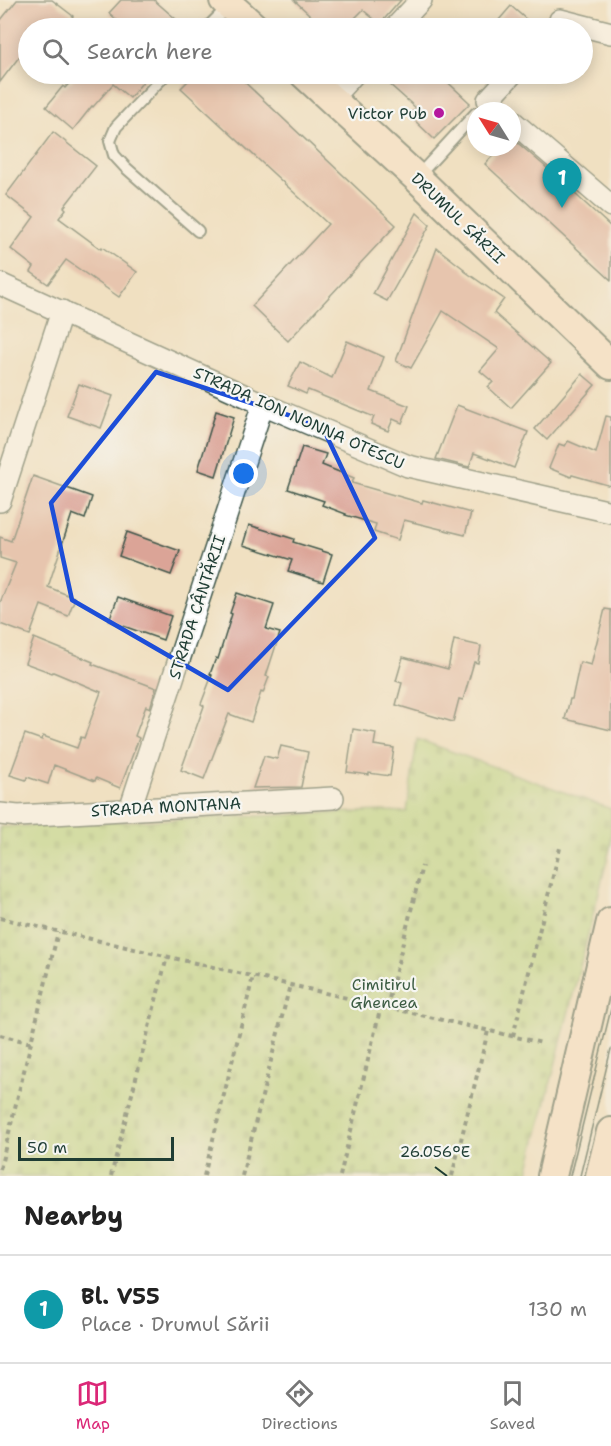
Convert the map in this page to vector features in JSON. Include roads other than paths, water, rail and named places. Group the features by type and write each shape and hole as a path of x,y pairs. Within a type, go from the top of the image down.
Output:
{"main road":[{"path":"227,2 244,18"},
{"name":"DRUMUL SĂRII","path":"315,84 417,178 611,365"},
{"path":"552,1176 611,922"},
{"path":"600,1176 611,1132"}],"street":[{"path":"404,18 421,0"},
{"path":"593,27 611,33"},
{"path":"331,99 345,84"},
{"path":"491,102 505,84"},
{"path":"521,129 611,206"},
{"name":"STRADA ION NONNA OTESCU","path":"0,284 263,404 408,466 611,512"},
{"path":"0,501 62,311"},
{"name":"STRADA CÂNTĂRII","path":"130,809 263,404"},
{"name":"STRADA MONTANA","path":"0,814 18,816 333,798"}],"lane":[{"path":"215,18 227,2"},
{"path":"157,84 116,128 110,141 114,155 125,167 198,231"},
{"path":"417,178 467,128"}],"tram line":[{"path":"570,1176 611,1009"},
{"path":"580,1176 611,1049"}],"place":[{"name":"Victor Pub","path":"439,113"},
{"name":"Bl. V55","path":"562,208"}],"park label":[{"name":"Cimitirul Ghencea","path":"384,993"}]}
